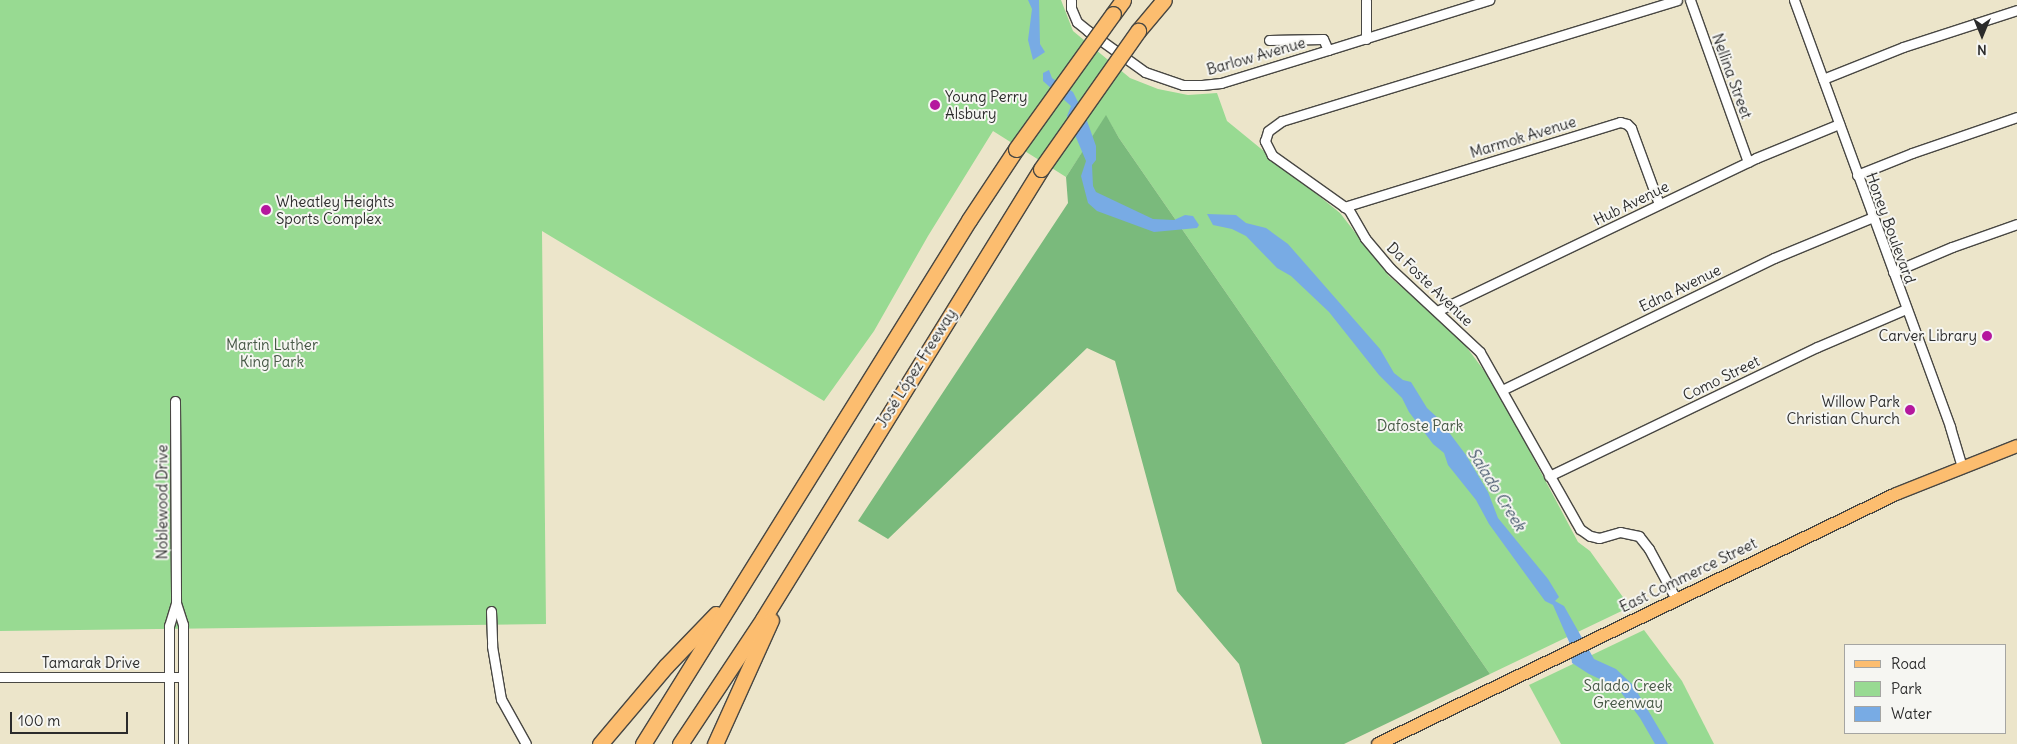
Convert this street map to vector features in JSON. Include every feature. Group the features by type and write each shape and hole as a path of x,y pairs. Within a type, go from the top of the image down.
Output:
{"highway":[{"path":"642,744 990,187 1123,0"},
{"name":"José López Freeway","path":"680,744 763,619 1041,170 1138,31 1164,0"},
{"path":"715,744 795,566"},
{"path":"600,744 666,666 736,593"}],"main road":[{"name":"East Commerce Street","path":"1378,744 1896,494 2017,446"}],"street":[{"name":"Barlow Avenue","path":"1071,0 1071,8 1077,22 1088,31 1145,72 1183,85 1221,82 1328,50 1323,39 1269,40"},
{"path":"1366,0 1366,39"},
{"path":"1328,50 1488,0"},
{"name":"Da Foste Avenue","path":"1676,599 1640,536 1620,532 1599,538 1585,533 1573,520 1480,352 1379,256 1349,210 1272,155 1265,141 1271,127 1282,121 1677,0"},
{"name":"Nellina Street","path":"1690,0 1748,162"},
{"name":"Honey Boulevard","path":"1794,0 1950,427 1962,467"},
{"path":"1823,79 1903,47 2017,10"},
{"path":"1857,175 2017,117"},
{"name":"Marmok Avenue","path":"1344,207 1620,122 1627,124 1631,128 1659,204"},
{"name":"Hub Avenue","path":"1437,311 1748,162 1839,124"},
{"name":"Edna Avenue","path":"1502,390 1774,258 1873,217"},
{"path":"1893,272 1952,247 2017,224"},
{"name":"Como Street","path":"1549,476 1817,346 1906,309"},
{"name":"Noblewood Drive","path":"170,744 169,626 176,603 176,401"},
{"name":"Noblewood Drive","path":"176,603 183,625 183,744"},
{"path":"492,611 492,646 501,699 526,744"},
{"name":"Tamarak Drive","path":"0,676 183,677"}],"green space":[{"name":"Martin Luther King Park","path":"0,0 1061,0 1073,31 1130,78 1158,89 1188,95 1217,93 1227,121 1340,213 1389,276 1459,337 1494,384 1578,542 1590,551 1630,607 1490,674 1119,138 1106,116 1066,177 993,131 928,236 874,331 824,401 542,231 546,624 0,631"},
{"path":"1106,115 1119,138 1490,674 1344,744 1262,744 1239,664 1177,591 1115,361 1087,348 888,539 858,521 1068,203 1066,177"},
{"name":"Salado Creek Greenway","path":"1644,630 1682,681 1714,744 1561,744 1529,685"}],"water":[{"path":"1028,0 1039,0 1040,44 1045,52 1033,60 1028,40 1032,9"},
{"path":"1049,70 1052,78 1073,92 1086,118 1096,146 1096,160 1092,165 1093,186 1096,192 1153,219 1174,220 1185,215 1193,216 1199,225 1197,228 1154,232 1097,211 1088,203 1081,176 1086,161 1067,116 1071,106 1043,81 1043,73"},
{"path":"1207,214 1236,215 1246,223 1266,228 1288,244 1380,349 1394,373 1403,380 1411,382 1427,408 1439,419 1466,455 1488,492 1498,518 1548,579 1559,597 1555,601 1564,606 1594,659 1616,669 1633,685 1668,744 1655,744 1640,718 1617,687 1589,674 1572,663 1570,644 1553,605 1545,601 1489,524 1476,500 1448,465 1444,453 1433,444 1409,412 1402,398 1379,375 1329,312 1291,276 1277,268 1246,236 1232,229 1213,225"}],"place":[{"name":"Young Perry Alsbury","path":"935,105"},
{"name":"Wheatley Heights Sports Complex","path":"266,210"},
{"name":"Carver Library","path":"1987,336"},
{"name":"Willow Park Christian Church","path":"1910,410"}],"park label":[{"name":"Dafoste Park","path":"1420,426"}],"water label":[{"name":"Salado Creek","path":"1497,489"}]}
